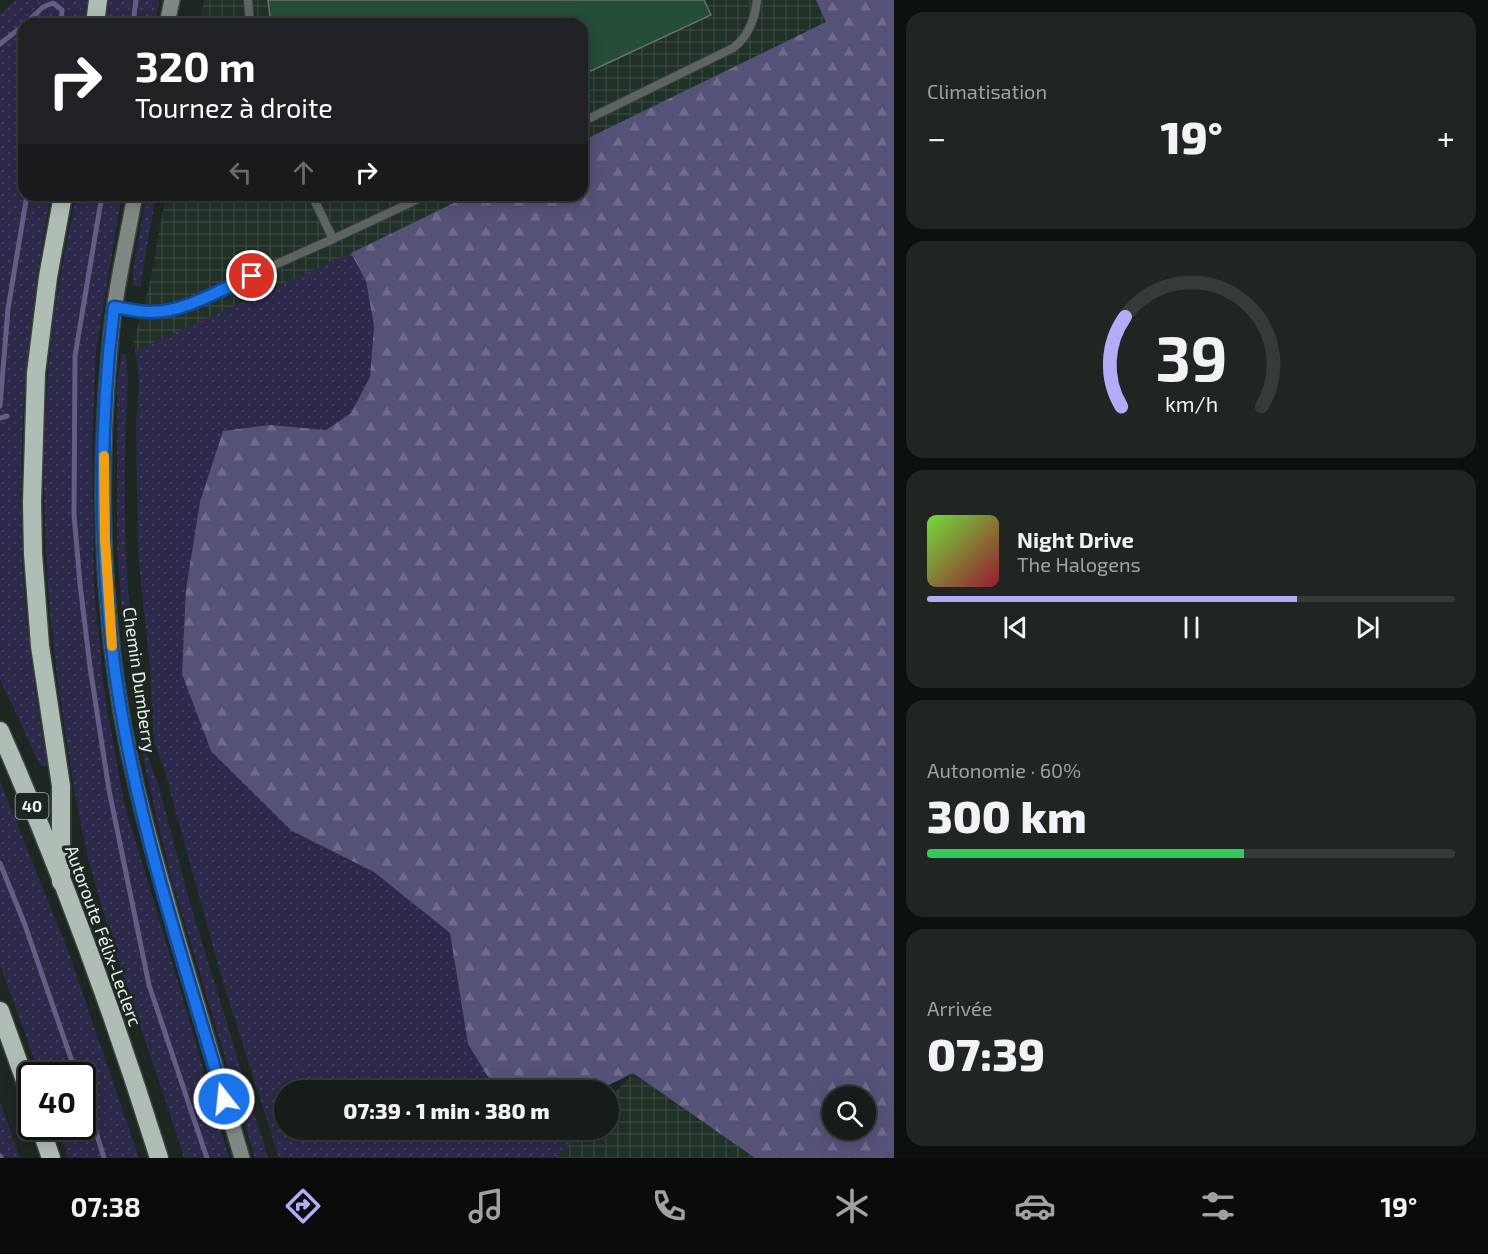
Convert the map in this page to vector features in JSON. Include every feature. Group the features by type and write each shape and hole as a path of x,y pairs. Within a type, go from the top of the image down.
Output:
{"highway":[{"path":"96,18 98,0"},
{"path":"62,201 48,277 37,362 32,502 39,637 61,786 62,882"},
{"name":"Autoroute Félix-Leclerc","path":"0,731 62,882 113,1020 159,1158"},
{"path":"0,1011 18,1062"},
{"path":"45,1140 51,1158"}],"street":[{"path":"168,18 172,0"},
{"name":"Chemin Dumberry","path":"134,201 114,307 106,404 104,500 109,615 118,696 146,829 242,1158"}],"lane":[{"path":"248,0 250,18"},
{"path":"588,119 734,48 748,32 753,21 757,0"},
{"path":"315,201 333,239"},
{"path":"114,307 151,312 177,308 414,201"}],"shaded area":[{"path":"15,0 87,0 85,18 18,18 18,201 50,201 28,350 21,455 22,559 26,611 32,668 47,764 41,767 0,679 0,14"},
{"path":"108,0 159,0 156,18 106,18"},
{"path":"204,0 816,0 826,22 588,138 588,18 200,18"},
{"path":"75,201 121,201 96,350 92,444 94,586 105,698 124,803 229,1158 184,1158 98,895 84,841 58,682 45,536 47,390 59,286"},
{"path":"145,201 155,201 140,287 133,285 133,270"},
{"path":"165,201 458,201 351,253 135,351 134,340 149,286"},
{"path":"351,253 366,281 374,326 370,377 351,413 326,430 270,425 292,831 374,872 450,933 468,1044 490,1080 274,1080 274,1140 573,1140 556,1158 279,1158 222,979 164,769 154,742 151,680 138,553 136,423 139,390 135,351"},
{"path":"123,353 126,355 128,380 125,506 126,556 135,657 132,665 127,661 125,653 117,548 117,385"},
{"path":"137,717 140,719 145,749 158,784 188,896 268,1158 255,1158 173,884 136,725"},
{"path":"0,781 69,953 139,1158 68,1158 62,1140 96,1140 96,1062 35,1062 0,965"},
{"path":"633,1073 755,1158 555,1158 572,1140 619,1140 619,1088"},
{"path":"0,1101 20,1158 0,1158"}],"green space":[{"path":"816,0 894,0 894,1158 755,1158 633,1073 619,1080 490,1080 468,1044 450,933 374,872 292,831 211,751 182,674 186,589 200,502 223,431 270,425 326,430 351,413 370,377 374,326 366,281 351,253 458,201 588,201 588,138 826,22"}],"building":[{"path":"268,0 704,0 711,15 588,72 588,18 270,18"}],"waterway":[{"path":"134,18 136,0"},
{"path":"31,18 43,7 53,3 62,10 61,18"},
{"path":"0,44 18,30"},
{"path":"0,406 8,309 26,201"},
{"path":"101,201 75,356 74,514 80,584 109,790 149,985 207,1158"},
{"path":"0,418 7,416"},
{"path":"0,863 25,925 72,1062"},
{"path":"96,1132 104,1158"}],"slow traffic":[{"path":"104,456 105,539 112,646"}],"route":[{"path":"224,1099 146,829 124,728 112,645 106,575 105,413 114,307 151,312 164,311 191,303 252,276"}]}
